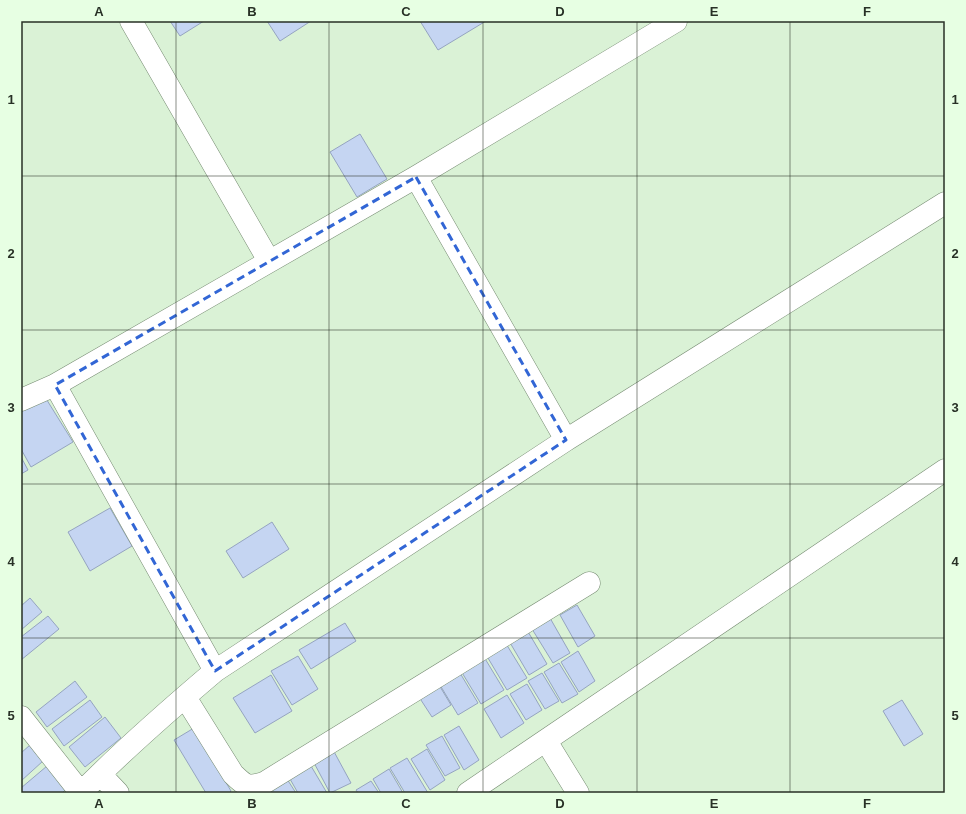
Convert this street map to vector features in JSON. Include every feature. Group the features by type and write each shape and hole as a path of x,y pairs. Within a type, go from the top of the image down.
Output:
{"street":[{"path":"131,21 269,261"},
{"path":"21,400 55,385 416,177 676,21"},
{"path":"416,177 566,440"},
{"path":"21,717 81,793 185,697 215,672 566,440 945,203"},
{"path":"55,385 215,672"},
{"path":"468,793 945,470"},
{"path":"185,697 233,774 243,784 253,786 264,783 588,583"},
{"path":"546,741 578,793"},
{"path":"100,774 118,793"}],"highlighted area":[{"path":"416,177 566,440 215,671 55,385"}],"building":[{"path":"170,21 204,21 180,36"},
{"path":"267,21 311,21 280,41"},
{"path":"420,21 486,21 438,50"},
{"path":"360,134 387,179 357,197 330,152"},
{"path":"45,397 73,442 31,467 21,449 21,412"},
{"path":"21,457 28,470 21,474"},
{"path":"110,508 132,546 90,571 68,532"},
{"path":"272,522 289,549 243,578 226,551"},
{"path":"30,598 42,612 21,630 21,606"},
{"path":"577,605 595,636 578,647 560,615"},
{"path":"48,616 59,629 21,660 21,637"},
{"path":"550,618 570,653 553,663 532,629"},
{"path":"345,623 356,641 311,669 299,650"},
{"path":"527,630 547,664 529,675 509,641"},
{"path":"505,642 527,678 507,690 485,653"},
{"path":"578,651 595,681 579,692 561,662"},
{"path":"298,656 318,689 292,705 271,671"},
{"path":"484,657 504,690 481,704 461,671"},
{"path":"559,663 578,694 562,703 544,672"},
{"path":"457,668 478,703 458,715 437,680"},
{"path":"542,673 559,701 545,709 528,681"},
{"path":"271,675 292,711 255,733 233,698"},
{"path":"75,681 87,697 47,727 36,712"},
{"path":"527,684 542,710 526,720 510,694"},
{"path":"439,685 451,705 432,717 419,697"},
{"path":"507,695 524,723 501,738 484,709"},
{"path":"90,700 102,717 64,746 52,729"},
{"path":"902,700 923,734 904,746 883,711"},
{"path":"105,717 121,738 85,767 69,747"},
{"path":"459,726 479,760 464,770 444,735"},
{"path":"194,728 231,791 229,793 206,793 174,740"},
{"path":"442,736 460,768 445,776 426,745"},
{"path":"30,745 43,761 21,781 21,753"},
{"path":"332,748 351,783 330,793 312,759"},
{"path":"427,749 445,780 430,790 411,759"},
{"path":"407,758 428,793 405,793 390,768"},
{"path":"47,766 66,789 62,793 21,793 21,788"},
{"path":"311,766 327,793 298,793 290,779"},
{"path":"389,769 403,793 381,793 373,779"},
{"path":"287,779 296,793 273,793 270,789"},
{"path":"371,781 379,793 358,793 356,790"}]}
